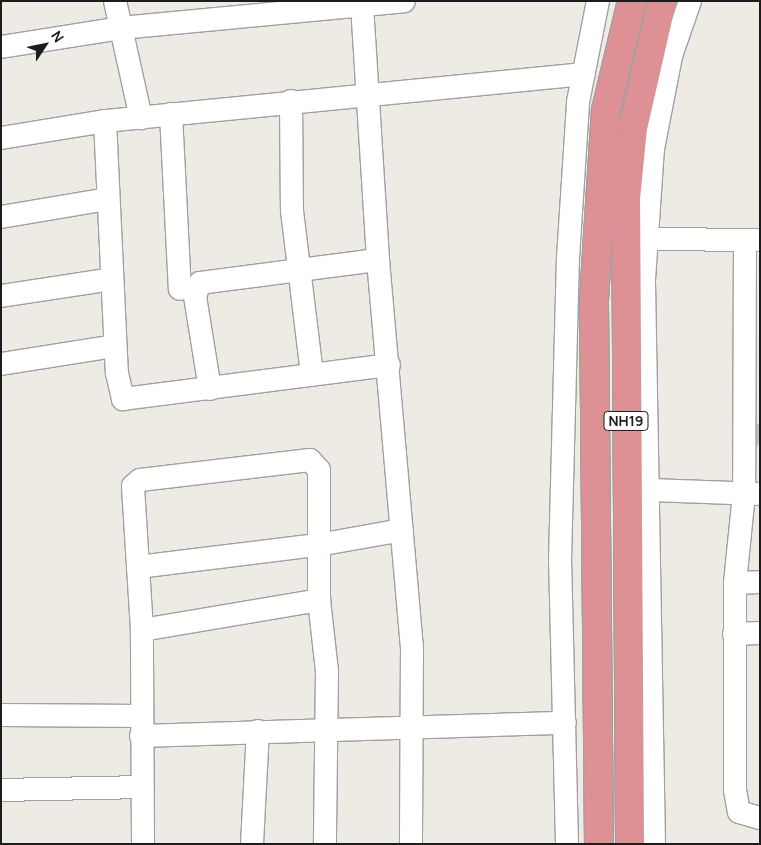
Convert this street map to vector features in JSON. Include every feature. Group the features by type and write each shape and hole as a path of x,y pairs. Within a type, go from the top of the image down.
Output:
{"highway":[{"name":"NH19","path":"599,844 595,280 606,110 632,1"},
{"name":"NH19","path":"630,844 626,198 633,128 662,1"}],"street":[{"path":"115,1 142,118"},
{"path":"1,47 122,28 404,1"},
{"path":"567,844 560,561 568,278 578,102 598,1"},
{"path":"654,844 648,490 647,239 653,149 671,56 690,1"},
{"path":"362,5 378,260 413,660 411,844"},
{"path":"1,138 171,114 367,93 584,74"},
{"path":"291,101 297,270 312,375"},
{"path":"171,114 180,289"},
{"path":"105,122 115,346 123,399 388,365"},
{"path":"1,217 107,199"},
{"path":"647,239 752,240 748,434 752,494 735,582 735,804 739,812 760,818"},
{"path":"210,389 195,296 197,286 297,270 378,260"},
{"path":"1,296 112,280"},
{"path":"1,364 115,346"},
{"path":"143,844 141,787 142,630 132,491 136,483 310,460 317,465 319,600 328,728 325,844"},
{"path":"648,490 752,494"},
{"path":"138,568 318,545 402,530"},
{"path":"735,582 760,582"},
{"path":"142,630 319,600"},
{"path":"734,634 760,632"},
{"path":"1,715 141,726 258,731 565,723"},
{"path":"252,844 258,731"},
{"path":"1,790 141,787"}],"tunnel":[{"path":"754,434 760,435"}]}
